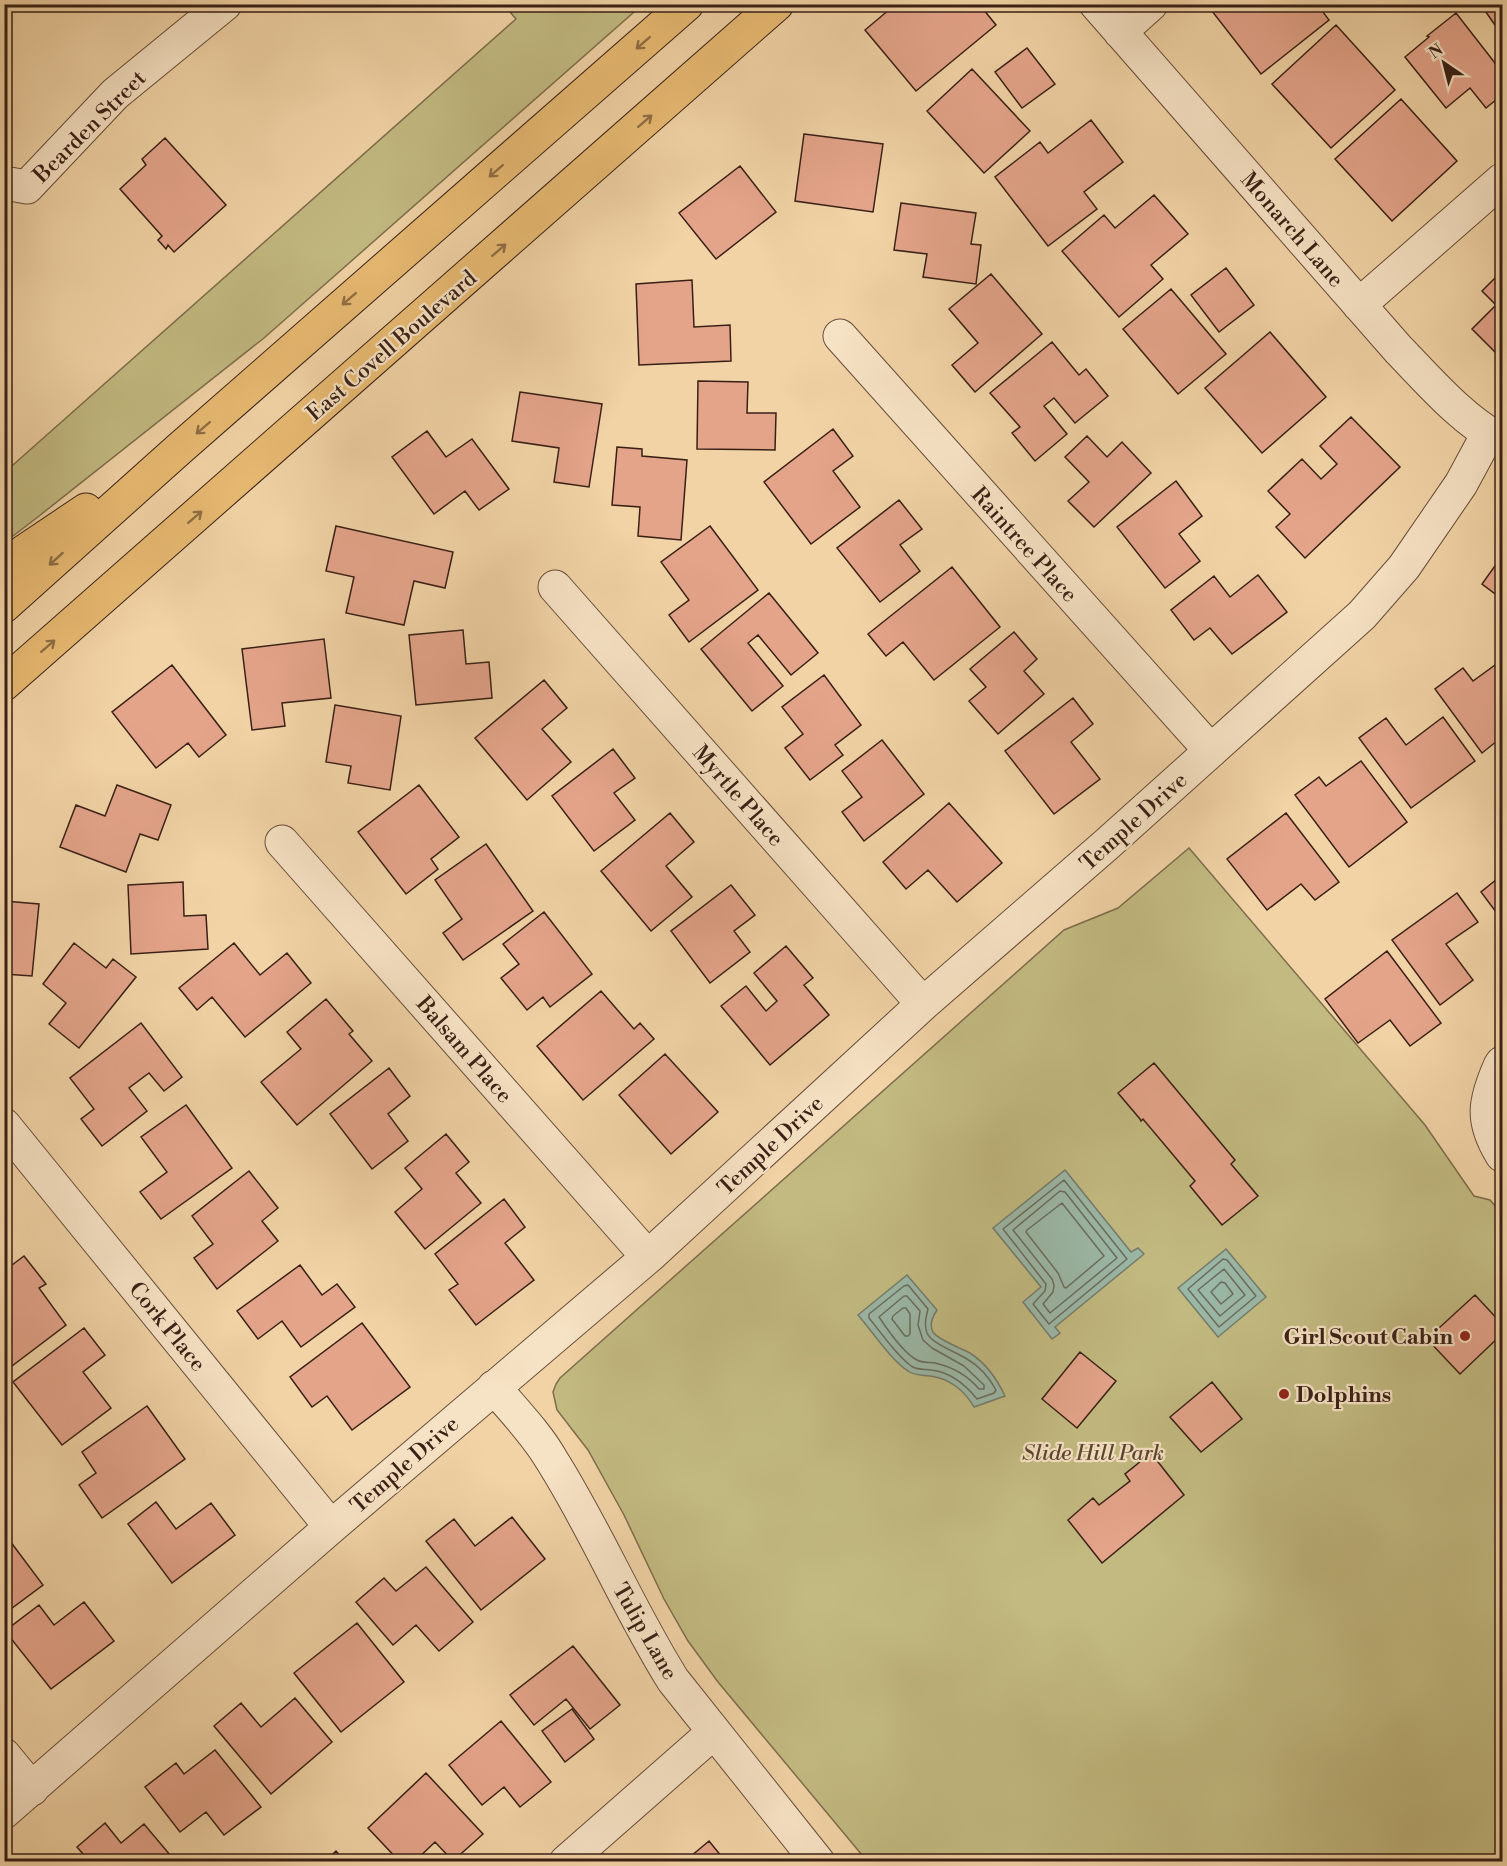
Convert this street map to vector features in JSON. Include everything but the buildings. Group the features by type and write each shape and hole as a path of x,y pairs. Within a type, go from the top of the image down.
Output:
{"main road":[{"path":"4,606 178,450 687,4"},
{"name":"East Covell Boulevard","path":"4,684 777,4"},
{"path":"4,562 13,559 178,450"}],"street":[{"name":"Bearden Street","path":"4,183 27,187 115,94 225,4"},
{"name":"Monarch Lane","path":"1096,4 1398,349 1447,399 1496,437"},
{"path":"1120,32 1150,4"},
{"path":"1359,305 1503,180"},
{"name":"Raintree Place","path":"840,336 1210,751"},
{"name":"Temple Drive","path":"4,1812 331,1527 648,1257 923,1004 1066,881 1362,615 1404,567 1496,437"},
{"name":"Myrtle Place","path":"555,587 923,1004"},
{"name":"Balsam Place","path":"282,842 648,1257"},
{"path":"1503,1064 1489,1091 1486,1118 1494,1142 1503,1155"},
{"name":"Cork Place","path":"4,1125 331,1527"},
{"name":"Tulip Lane","path":"494,1387 550,1456 653,1648 673,1680 818,1862"},
{"path":"566,1862 714,1732"},
{"path":"4,1755 32,1789"}],"green space":[{"path":"504,5 642,5 264,338 5,542 5,472 516,19"},
{"name":"Slide Hill Park","path":"1189,848 1425,1125 1474,1196 1490,1200 1502,1214 1502,1861 867,1861 718,1682 688,1641 588,1450 557,1410 553,1392 560,1378 1064,930 1118,908"}],"water":[{"path":"1065,1170 1131,1252 1138,1248 1144,1254 1055,1327 1060,1333 1052,1339 1023,1302 1041,1287 993,1228"},
{"path":"1226,1249 1266,1297 1218,1337 1178,1288"},
{"path":"907,1275 937,1310 931,1324 933,1332 982,1362 995,1378 1005,1396 974,1407 966,1396 950,1382 937,1377 916,1375 908,1371 882,1345 858,1315"}],"place":[{"name":"Girl Scout Cabin","path":"1465,1336"},
{"name":"Dolphins","path":"1284,1394"}]}
